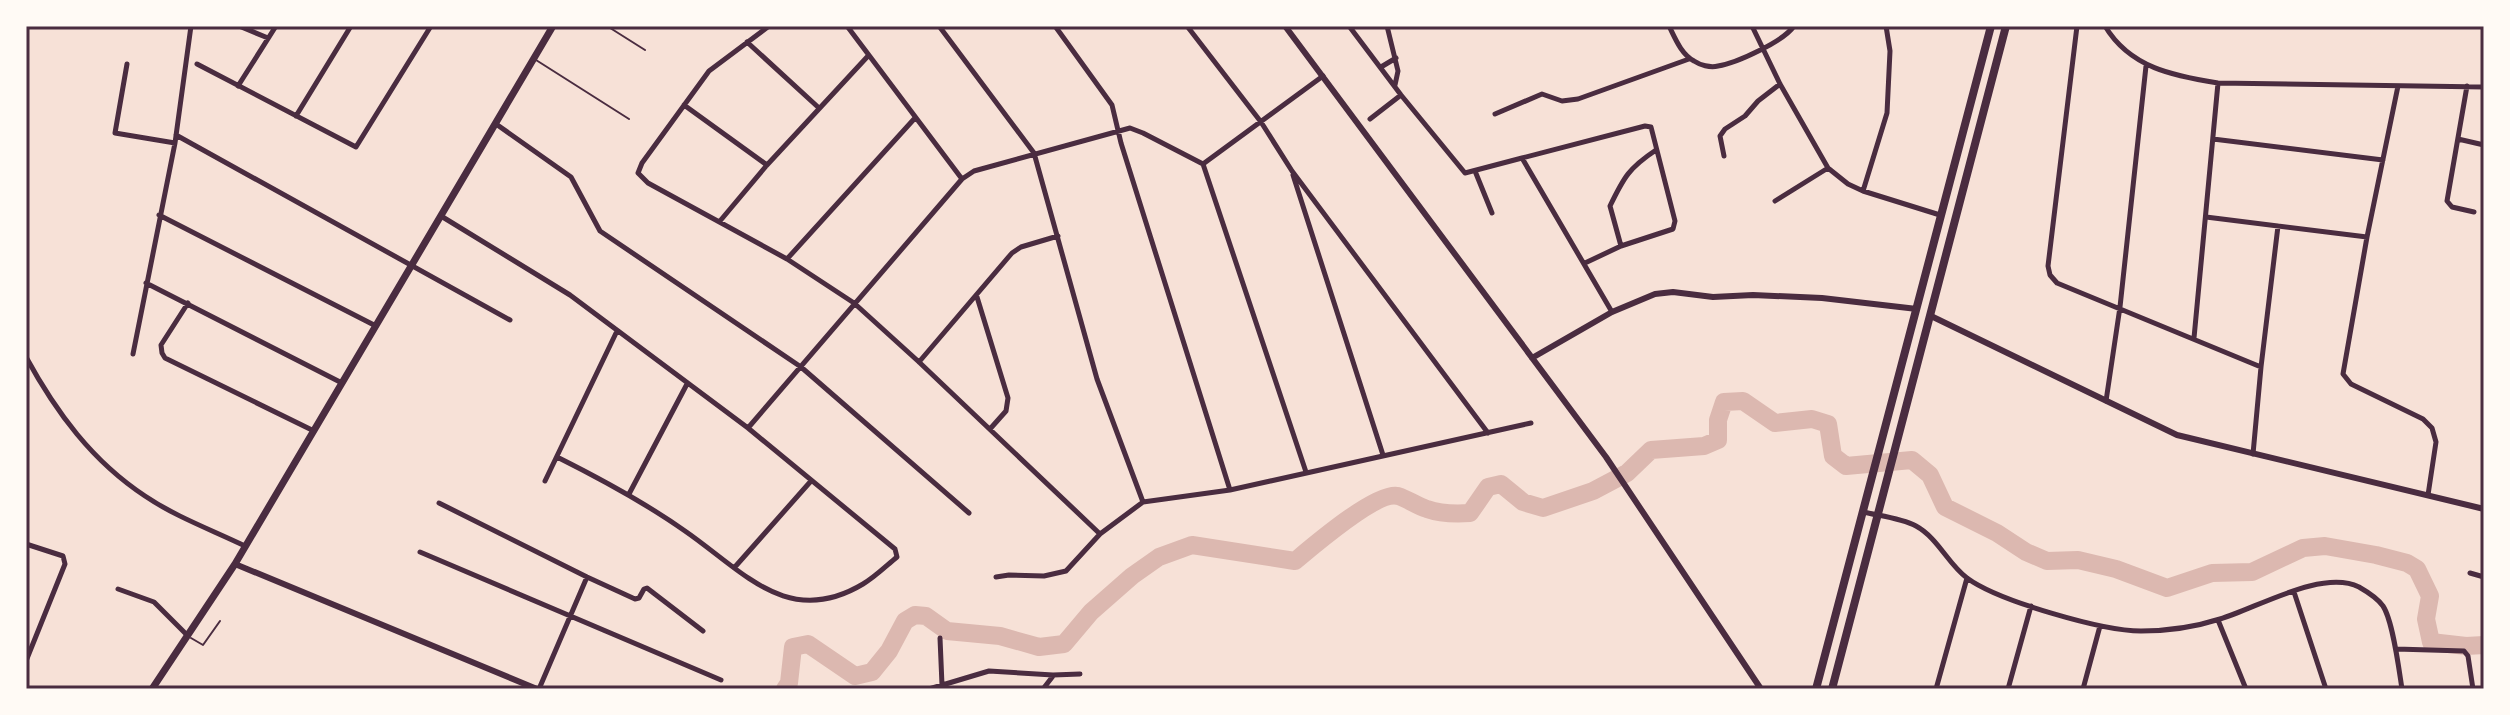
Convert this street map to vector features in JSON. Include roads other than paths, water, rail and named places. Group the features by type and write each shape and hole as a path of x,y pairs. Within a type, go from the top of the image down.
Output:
{"main road":[{"path":"152,689 235,564 553,26"},
{"path":"1816,689 1991,26"},
{"path":"1832,689 2006,26"},
{"path":"1972,100 1987,103"}],"street":[{"path":"133,354 175,143 191,26"},
{"path":"239,26 268,38"},
{"path":"238,86 276,26"},
{"path":"296,116 351,26"},
{"path":"197,64 356,147 431,26"},
{"path":"769,26 709,71 642,163 638,173 648,183 787,259 854,303 1100,534"},
{"path":"847,26 962,179"},
{"path":"939,26 1034,153 1097,379 1143,502"},
{"path":"1055,26 1112,105 1230,490"},
{"path":"1187,26 1261,122 1292,171 1488,433"},
{"path":"1285,26 1606,457 1761,689"},
{"path":"1349,26 1465,173 1645,126 1651,127 1675,221 1673,229 1621,246 1585,263"},
{"path":"1387,26 1398,71 1395,85"},
{"path":"1669,26 1689,59 1710,66 1719,66 1762,49 1789,33 1794,26"},
{"path":"1752,26 1780,84 1828,168 1863,191 1941,215"},
{"path":"1863,191 1887,113 1890,51 1886,26"},
{"path":"2077,26 2048,266 2050,275 2057,283 2261,367"},
{"path":"2105,26 2123,49 2146,66 2182,77 2218,83 2484,87"},
{"path":"747,42 819,108"},
{"path":"720,221 767,165 868,56"},
{"path":"1381,67 1396,58"},
{"path":"1495,114 1542,94 1562,101 1587,97 1689,59"},
{"path":"127,64 115,133 175,143"},
{"path":"2106,401 2120,307 2146,66"},
{"path":"1203,164 1323,76"},
{"path":"2194,338 2218,83"},
{"path":"1724,156 1720,136 1725,129 1745,116 1780,84"},
{"path":"2398,86 2343,374 2351,384 2423,419 2432,428 2436,442 2428,495"},
{"path":"2467,86 2447,201 2452,207 2474,212"},
{"path":"1370,119 1401,95"},
{"path":"684,105 767,165"},
{"path":"787,259 915,118"},
{"path":"495,123 571,177 600,231 801,367 969,513"},
{"path":"748,428 962,179 974,171 1130,128 1203,164 1306,472"},
{"path":"176,135 510,320"},
{"path":"2213,139 2383,160"},
{"path":"2458,139 2484,145"},
{"path":"1621,246 1610,206 1624,177 1635,164 1656,150"},
{"path":"1522,158 1612,312"},
{"path":"1775,201 1828,168"},
{"path":"1292,171 1384,455"},
{"path":"1475,171 1492,213"},
{"path":"159,215 376,326"},
{"path":"441,216 570,295 617,330 748,428 895,549 897,557 865,583 836,598 805,601 777,596 629,494 557,457"},
{"path":"2206,217 2367,237"},
{"path":"2253,454 2278,226"},
{"path":"919,362 1012,253 1021,247 1058,236"},
{"path":"146,283 342,383"},
{"path":"1532,358 1612,312 1655,294 1673,292 1713,297 1822,298 1917,309"},
{"path":"976,296 1008,398 1006,411 990,429"},
{"path":"188,303 161,345 165,358 314,431"},
{"path":"1931,316 2177,435 2484,509"},
{"path":"545,481 617,330"},
{"path":"26,358 51,401 77,436 109,468 146,497 245,546"},
{"path":"629,494 687,384"},
{"path":"996,577 1044,576 1066,571 1100,534 1143,502 1230,490 1531,423"},
{"path":"734,568 811,481"},
{"path":"439,503 637,600 647,588 703,631"},
{"path":"1863,512 1918,527 1967,578 1993,592 2100,626 2139,631 2176,629 2218,620 2322,583 2344,581 2361,588 2383,606 2396,649 2402,689"},
{"path":"26,544 63,556 65,564 26,661"},
{"path":"420,552 721,680"},
{"path":"235,564 538,689 587,577"},
{"path":"2470,573 2484,577"},
{"path":"1936,689 1967,578"},
{"path":"118,589 154,602 187,635"},
{"path":"2294,592 2326,689"},
{"path":"2008,689 2031,606"},
{"path":"2218,620 2246,689"},
{"path":"2083,689 2100,626"},
{"path":"940,638 942,685"},
{"path":"2396,649 2464,651 2468,656 2473,689"},
{"path":"929,689 989,671 1080,674"},
{"path":"1043,689 1053,675"}],"lane":[{"path":"607,26 645,50"},
{"path":"533,58 629,119"},
{"path":"187,635 203,645 220,621"}],"waterway":[{"path":"785,689 789,683 793,647 808,644 855,676 872,672 889,651 905,621 915,615 926,616 947,631 1000,636 1039,647 1064,644 1091,612 1159,557 1192,545 1295,561 1345,521 1388,497 1398,496 1438,512 1470,513 1488,487 1501,484 1523,502 1543,508 1593,491 1627,473 1651,450 1704,446 1718,440 1718,420 1724,402 1743,401 1775,423 1812,419 1828,424 1833,456 1846,466 1912,460 1930,475 1945,507 2047,561 2078,560 2116,569 2167,588 2212,573 2252,572 2303,548 2325,546 2376,555 2407,563 2417,569 2430,596 2426,619 2431,642 2484,645"}]}
